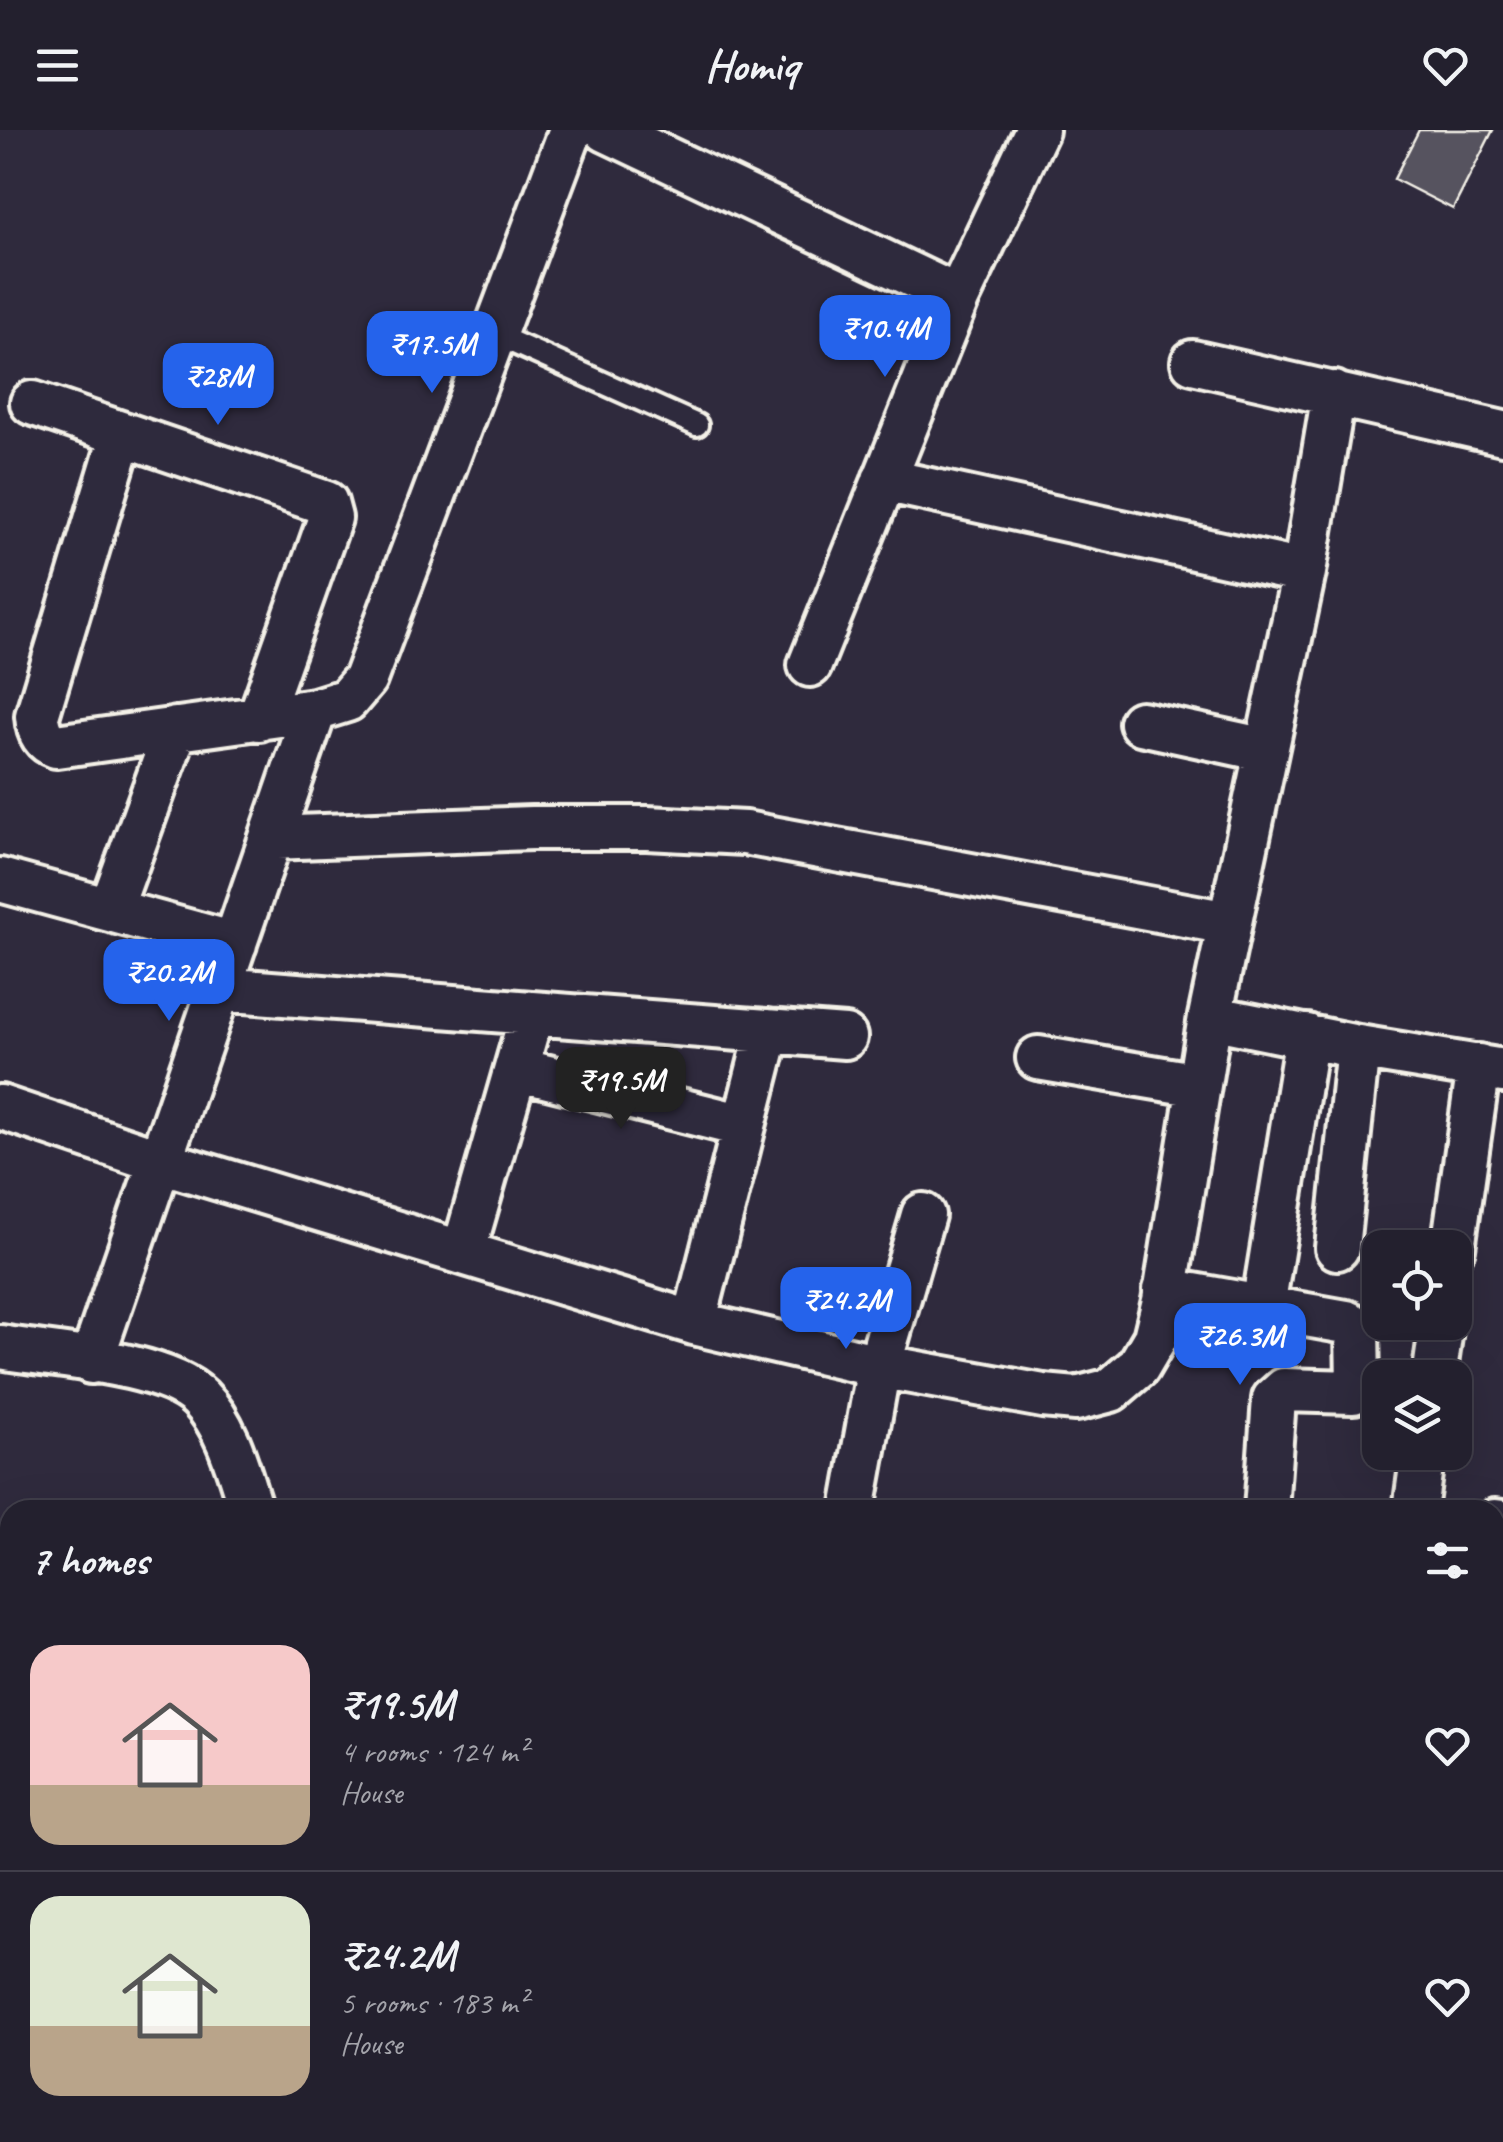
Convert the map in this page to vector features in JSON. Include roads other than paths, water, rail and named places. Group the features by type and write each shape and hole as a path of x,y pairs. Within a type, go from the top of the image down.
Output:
{"street":[{"path":"122,434 37,716 48,743 56,746 315,710 347,700 365,679 570,130"},
{"path":"606,130 958,297"},
{"path":"810,665 958,297 1037,130"},
{"path":"1193,362 1503,433"},
{"path":"0,1106 160,1161 694,1323 880,1366 1043,1396 1076,1398 1111,1390 1138,1367 1155,1338 1166,1290 1210,1017 1304,572 1334,393"},
{"path":"32,403 316,498 330,510 259,718"},
{"path":"884,480 1304,572"},
{"path":"91,1362 315,710"},
{"path":"1141,724 1266,750"},
{"path":"111,908 176,729"},
{"path":"271,838 532,828 647,828 746,834 1228,923"},
{"path":"0,880 235,944"},
{"path":"219,988 845,1037"},
{"path":"463,1253 532,1013"},
{"path":"1210,1017 1491,1069 1457,1230"},
{"path":"694,1323 768,1031"},
{"path":"1263,1307 1306,1036"},
{"path":"1338,1248 1358,1047"},
{"path":"1038,1058 1199,1085"},
{"path":"516,1069 744,1126"},
{"path":"855,1500 880,1366 923,1215"},
{"path":"1166,1290 1357,1327 1358,1386 1353,1392 1284,1390 1274,1399 1267,1500"},
{"path":"0,1347 173,1378 201,1399 221,1428 248,1500"},
{"path":"1416,1500 1420,1470"}],"lane":[{"path":"494,334 697,425"}]}
